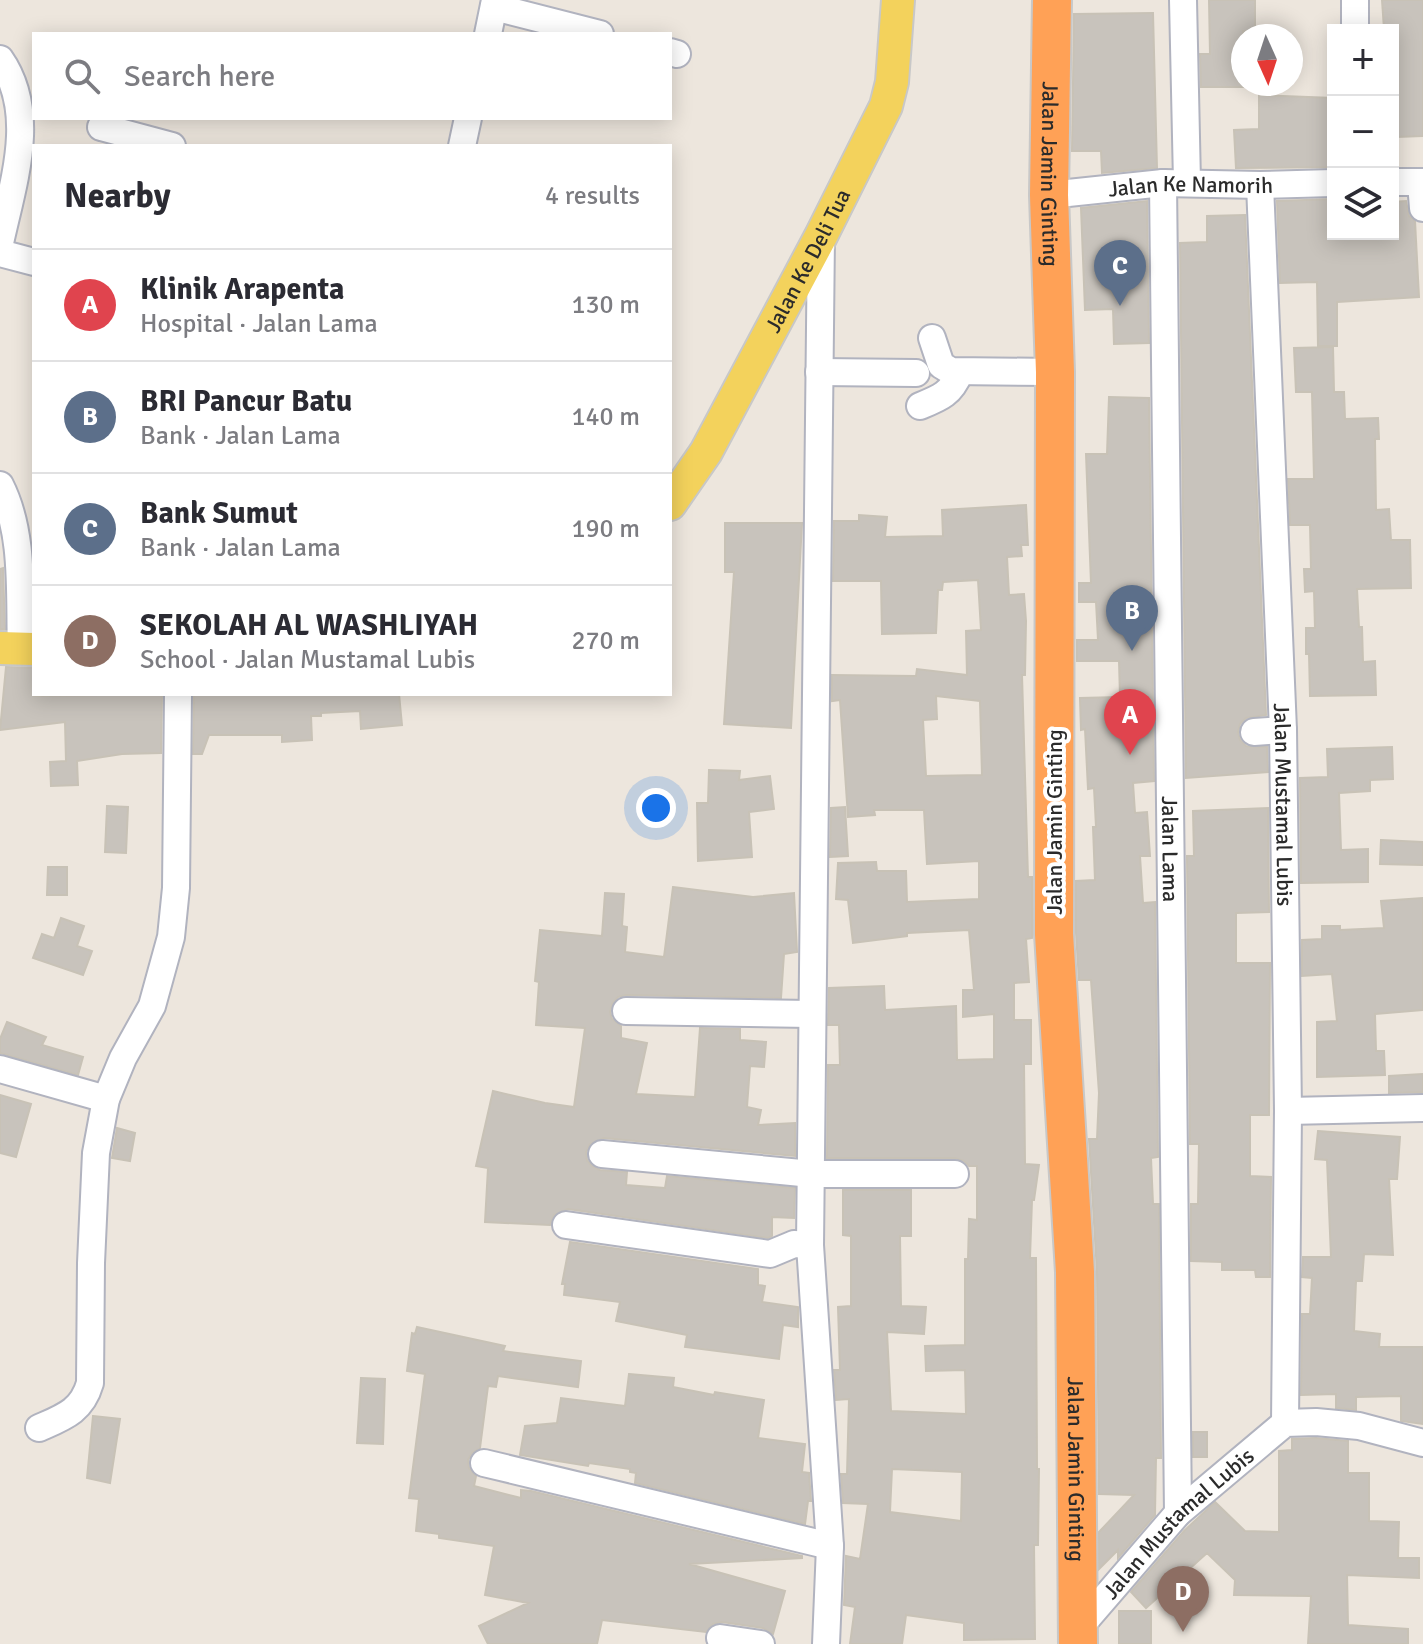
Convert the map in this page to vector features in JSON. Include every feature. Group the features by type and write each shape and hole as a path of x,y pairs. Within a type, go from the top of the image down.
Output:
{"highway":[{"name":"Jalan Jamin Ginting","path":"1052,0 1049,195 1055,372 1054,934 1075,1272 1078,1637"}],"main road":[{"name":"Jalan Ke Deli Tua","path":"672,501 706,452 886,106 892,82 898,0"}],"street":[{"name":"Jalan Lama","path":"1178,1513 1175,183 1183,0"},
{"path":"1355,0 1355,24"},
{"path":"488,32 494,4 593,32"},
{"path":"0,59 10,73 21,113 18,153 0,243"},
{"path":"462,144 466,120"},
{"path":"101,127 165,144"},
{"name":"Jalan Ke Namorih","path":"1049,195 1175,183 1327,183"},
{"path":"1399,184 1422,191"},
{"name":"Jalan Mustamal Lubis","path":"1078,1637 1178,1513 1285,1423 1288,1111 1283,730 1260,185"},
{"path":"821,236 810,1245 830,1546 826,1644"},
{"path":"0,253 32,261"},
{"path":"932,338 941,365 951,371 1055,372"},
{"path":"819,372 916,373"},
{"path":"920,406 940,399 951,390 960,372"},
{"path":"0,485 16,528 18,649"},
{"path":"39,1428 69,1415 79,1407 90,1383 93,1180 106,1099 123,1058 152,1006 171,937 176,888 178,696"},
{"path":"1254,732 1283,730"},
{"path":"626,1011 811,1014"},
{"path":"0,1069 106,1099"},
{"path":"1288,1111 1423,1108"},
{"path":"602,1154 812,1174 955,1174"},
{"path":"566,1225 770,1254 794,1244 810,1245"},
{"path":"1285,1423 1359,1426 1423,1443"},
{"path":"484,1463 830,1546"},
{"path":"720,1638 761,1644"}],"building":[{"path":"1209,0 1255,0 1255,24 1231,24 1231,87 1201,87 1200,54 1210,54"},
{"path":"1382,0 1423,0 1423,136 1399,137 1399,24 1384,24"},
{"path":"1153,13 1157,168 1102,173 1101,151 1072,151 1074,14"},
{"path":"1259,96 1327,98 1327,167 1236,168 1234,130 1259,129"},
{"path":"1327,199 1327,240 1399,240 1399,202 1406,201 1409,216 1415,221 1419,297 1337,302 1337,346 1318,346 1317,282 1280,283 1277,201"},
{"path":"1147,201 1149,343 1114,344 1113,309 1085,310 1081,208"},
{"path":"1245,215 1266,715 1246,718 1238,732 1246,746 1267,747 1268,772 1186,778 1180,243 1207,242 1207,216"},
{"path":"1333,347 1334,392 1344,392 1345,419 1378,418 1379,439 1375,439 1376,510 1389,509 1391,540 1410,540 1411,588 1357,589 1363,662 1375,661 1376,695 1310,696 1306,628 1315,628 1314,591 1305,592 1304,569 1311,569 1310,525 1290,525 1288,479 1314,479 1312,392 1296,392 1294,348"},
{"path":"1109,397 1149,398 1154,781 1133,783 1135,813 1147,812 1150,856 1140,856 1143,903 1155,902 1158,1157 1151,1158 1153,1204 1159,1204 1161,1458 1156,1458 1155,1515 1118,1558 1118,1550 1099,1569 1099,1532 1134,1495 1099,1494 1097,1272 1089,1139 1097,1139 1099,1093 1091,980 1079,980 1076,933 1076,881 1095,880 1093,827 1096,827 1094,788 1088,789 1080,698 1120,697 1119,661 1077,661 1077,640 1098,640 1096,602 1079,602 1079,583 1091,583 1086,454 1107,454"},
{"path":"1026,505 1028,545 1021,545 1022,556 1007,557 1009,595 1024,594 1026,621 1025,675 1022,675 1032,938 1026,939 1029,982 1014,983 1014,1020 1031,1020 1031,1064 1024,1064 1025,1164 1039,1165 1032,1200 1030,1258 1036,1258 1039,1469 1038,1545 1034,1545 1035,1639 964,1640 964,1623 906,1615 902,1644 850,1644 855,1607 844,1605 846,1556 860,1559 868,1504 843,1503 841,1474 847,1474 849,1399 836,1400 834,1370 840,1370 838,1307 851,1306 851,1236 843,1235 843,1190 911,1190 911,1236 900,1236 901,1306 926,1307 924,1334 887,1332 891,1411 966,1414 965,1370 926,1371 925,1346 965,1345 965,1259 968,1259 969,1219 977,1220 977,1166 969,1166 955,1158 827,1158 828,1065 840,1065 839,1025 828,1025 829,988 884,986 885,1010 956,1006 957,1060 994,1059 994,1014 963,1017 963,990 974,990 969,930 907,933 907,936 853,943 848,900 836,899 838,863 876,862 877,871 906,871 907,902 979,899 979,861 927,864 924,810 874,810 875,815 848,817 840,700 832,701 832,675 916,676 917,669 967,675 966,631 981,630 978,580 943,582 942,590 938,590 936,633 882,634 881,581 833,581 834,521 859,521 859,515 887,517 885,537 943,536 942,510","holes":["936,696 980,701 982,775 926,776 923,720 937,719","892,1469 962,1472 961,1521 890,1512"]},
{"path":"725,523 802,523 791,728 724,724 734,572 725,572"},
{"path":"3,568 5,629 0,629 0,569"},
{"path":"6,667 32,668 32,696 162,696 161,753 122,754 77,761 78,785 51,786 50,762 66,761 65,722 0,730"},
{"path":"194,696 399,696 402,725 361,729 360,711 321,713 321,716 311,716 312,740 282,742 282,735 209,735 202,754 193,754"},
{"path":"1392,747 1393,779 1370,780 1370,791 1339,793 1341,850 1368,849 1368,882 1301,883 1300,778 1328,777 1327,749"},
{"path":"709,770 740,771 739,780 770,776 774,809 749,812 752,857 698,861 697,803 708,803"},
{"path":"107,806 128,807 126,853 105,852"},
{"path":"845,807 848,856 830,857 831,808"},
{"path":"1268,808 1269,912 1236,913 1236,963 1270,963 1269,1115 1250,1115 1250,1176 1271,1177 1270,1277 1256,1277 1255,1270 1222,1270 1222,1262 1191,1261 1191,1204 1198,1204 1199,1144 1190,1144 1187,856 1194,856 1193,811"},
{"path":"1381,840 1423,842 1423,865 1380,864"},
{"path":"48,867 67,867 67,895 47,895"},
{"path":"673,887 753,897 794,893 797,952 784,954 781,998 618,997 610,1012 612,1019 621,1026 621,1038 647,1043 636,1094 695,1097 700,1028 740,1029 740,1040 766,1042 764,1067 750,1066 747,1107 761,1110 758,1125 795,1123 795,1156 604,1138 590,1144 586,1152 587,1160 600,1170 627,1172 626,1185 665,1188 667,1176 795,1188 794,1218 772,1217 772,1236 768,1238 568,1209 554,1215 550,1225 485,1222 488,1168 476,1166 493,1091 574,1107 585,1028 536,1025 539,982 535,981 540,930 602,936 605,893 624,894 622,926 627,927 625,952 664,957"},
{"path":"1423,898 1423,1010 1375,1014 1376,1051 1384,1051 1385,1075 1317,1077 1317,1022 1337,1021 1332,974 1302,976 1302,940 1322,939 1322,926 1340,926 1340,930 1384,928 1381,901"},
{"path":"61,918 84,926 77,946 92,951 83,975 33,958 42,934 54,938"},
{"path":"7,1022 46,1037 42,1045 83,1057 78,1075 0,1053 0,1039"},
{"path":"1423,1074 1423,1092 1389,1093 1389,1076"},
{"path":"0,1095 31,1104 16,1157 0,1153"},
{"path":"117,1128 135,1133 130,1161 112,1158"},
{"path":"1318,1131 1400,1137 1397,1179 1389,1179 1393,1255 1364,1254 1362,1281 1356,1281 1354,1331 1380,1334 1379,1347 1423,1347 1423,1424 1401,1421 1401,1396 1356,1397 1356,1410 1336,1408 1336,1394 1301,1395 1302,1314 1310,1314 1312,1278 1302,1277 1303,1257 1331,1257 1327,1160 1315,1159"},
{"path":"570,1242 758,1269 758,1285 765,1286 762,1302 798,1307 798,1327 783,1325 779,1359 685,1347 687,1335 616,1321 620,1302 564,1295 565,1284 562,1284"},
{"path":"417,1327 505,1346 503,1351 581,1361 578,1387 498,1376 496,1387 488,1386 480,1448 468,1460 469,1468 476,1476 474,1486 521,1498 521,1490 531,1491 802,1556 689,1564 785,1591 773,1634 763,1628 722,1622 713,1624 706,1632 602,1620 597,1644 488,1644 479,1626 528,1603 485,1595 494,1546 439,1538 439,1534 416,1531 419,1499 409,1498 425,1374 407,1371 412,1333 415,1334"},
{"path":"629,1374 674,1378 673,1387 764,1400 758,1438 805,1444 802,1472 809,1473 811,1501 808,1501 805,1524 635,1483 636,1473 630,1472 630,1469 520,1455 525,1426 557,1423 561,1398 625,1406"},
{"path":"361,1378 385,1379 383,1444 357,1443"},
{"path":"93,1416 120,1419 110,1483 87,1478"},
{"path":"1193,1432 1207,1432 1207,1457 1193,1457"},
{"path":"1292,1439 1348,1441 1348,1473 1369,1473 1369,1521 1399,1522 1398,1558 1419,1558 1419,1578 1347,1575 1348,1625 1408,1629 1408,1644 1308,1644 1311,1596 1234,1595 1235,1580 1207,1553 1146,1608 1131,1592 1184,1531 1215,1502 1245,1531 1279,1532 1279,1451 1292,1450"},
{"path":"1119,1611 1151,1611 1151,1644 1119,1644"}],"place":[{"name":"Bank Sumut","path":"1120,306"},
{"name":"BRI Pancur Batu","path":"1132,651"},
{"name":"Klinik Arapenta","path":"1130,755"},
{"name":"SEKOLAH AL WASHLIYAH","path":"1183,1632"}]}
